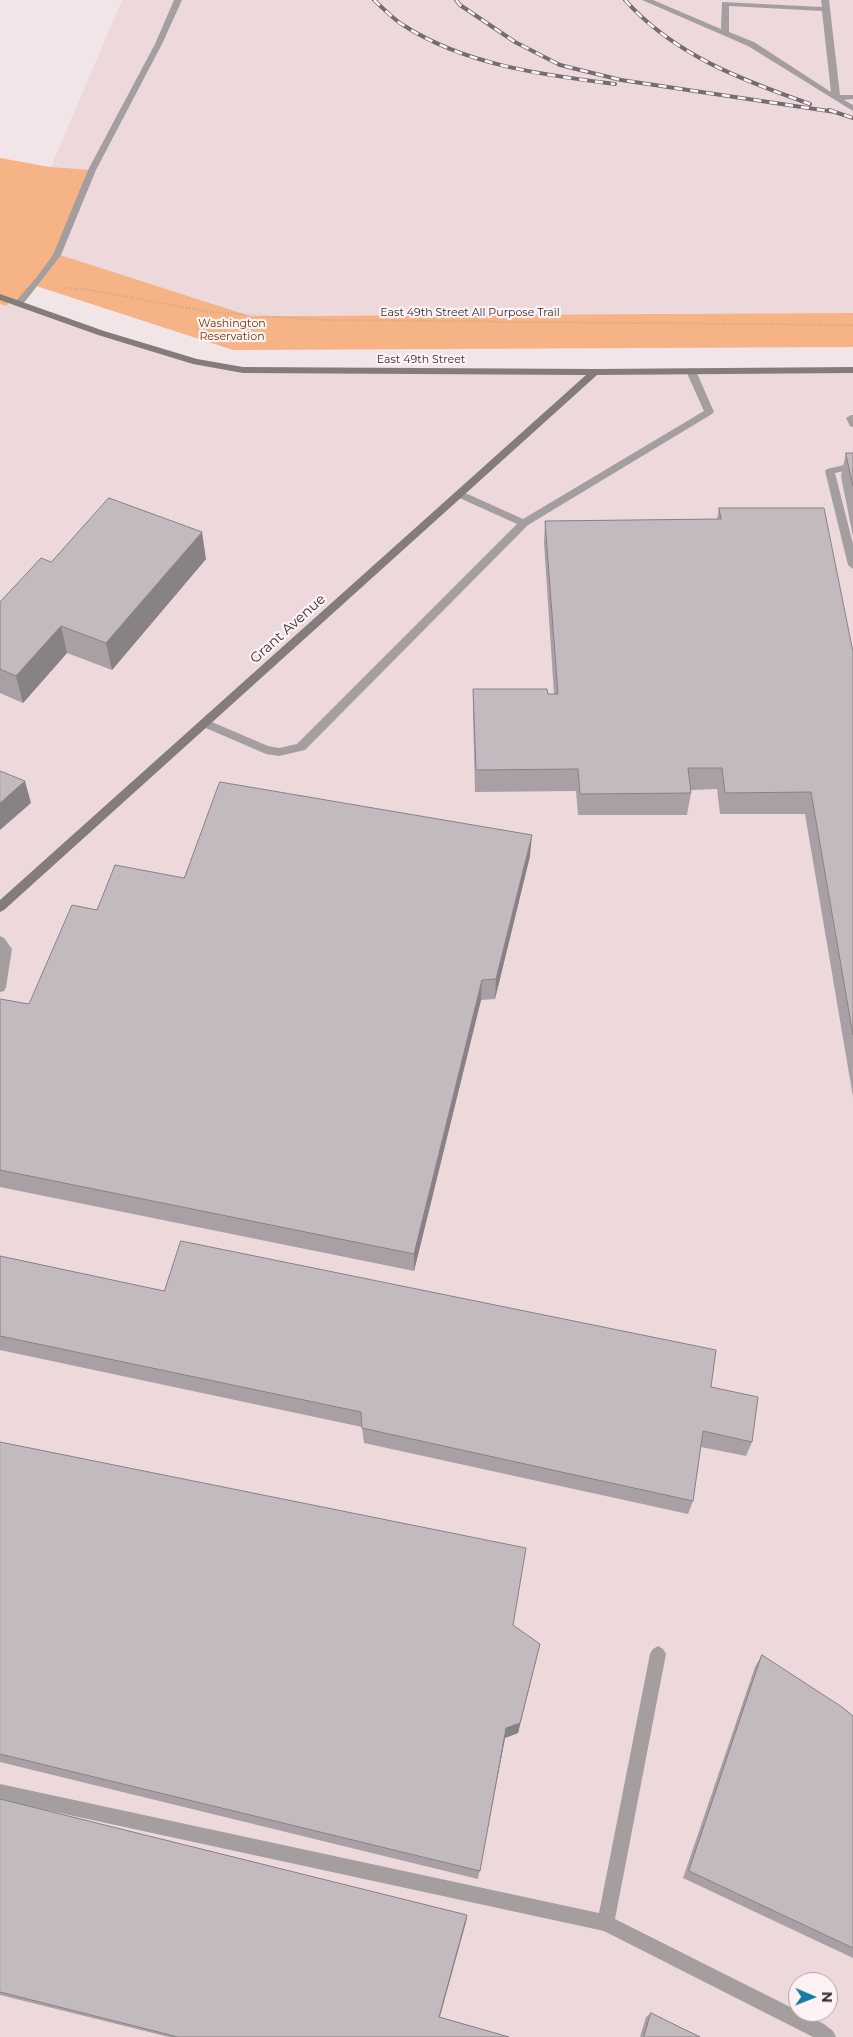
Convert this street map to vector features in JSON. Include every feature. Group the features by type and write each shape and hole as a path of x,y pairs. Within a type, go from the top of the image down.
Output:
{"street":[{"name":"East 49th Street","path":"0,297 101,333 196,362 243,370 595,372 853,370"},
{"name":"Grant Avenue","path":"0,907 595,372"}],"lane":[{"path":"19,303 36,284 57,255 76,214 92,170 167,30 178,0"},
{"path":"647,0 751,44 853,109"},
{"path":"725,32 725,2 826,4 836,98"},
{"path":"836,98 853,97"},
{"path":"205,723 266,750 279,752 301,747 524,523 709,412 691,371"},
{"path":"853,418 851,418 853,424"},
{"path":"853,466 830,471 853,565"},
{"path":"459,494 524,523"},
{"path":"0,941 6,949 0,987"},
{"path":"606,1923 658,1654"},
{"path":"0,1792 606,1923 818,2030 827,2037"}],"path":[{"name":"East 49th Street All Purpose Trail","path":"90,290 209,312 322,320 853,325"}],"shaded area":[{"path":"122,0 853,0 853,313 241,315 19,242"},
{"path":"0,297 196,362 243,370 853,370 853,2037 0,2037"}],"green space":[{"name":"Washington Reservation","path":"0,158 50,167 91,170 57,254 250,316 853,313 853,347 233,350 33,285 19,303 9,300 7,306 0,304"}],"building":[{"path":"846,453 853,453 853,486"},
{"path":"109,498 202,532 106,643 61,626 16,676 0,669 0,602 41,558 51,562"},
{"path":"719,508 824,508 853,652 853,1035 811,792 725,793 722,768 688,768 691,793 580,794 578,769 476,770 473,689 547,689 548,694 558,694 545,521 721,519"},
{"path":"0,771 25,781 0,803"},
{"path":"220,782 532,835 496,979 482,980 414,1254 0,1170 0,999 29,1004 72,905 97,910 115,865 184,878"},
{"path":"181,1241 716,1350 711,1387 758,1397 752,1442 703,1431 693,1501 362,1428 361,1412 0,1336 0,1256 164,1291"},
{"path":"0,1442 526,1548 513,1625 540,1644 520,1723 506,1728 480,1871 0,1754"},
{"path":"762,1655 853,1716 853,1948 689,1871"},
{"path":"0,1799 467,1915 439,2017 509,2037 178,2037 0,1992"},
{"path":"651,2013 700,2037 644,2037"}],"railway":[{"path":"374,0 403,25 427,39 452,50 478,59 533,72 615,84"},
{"path":"456,0 460,5 515,42 560,65 621,80 835,112"},
{"path":"625,0 665,36 710,64 810,104"},
{"path":"829,110 835,112"},
{"path":"835,112 853,118"}]}
